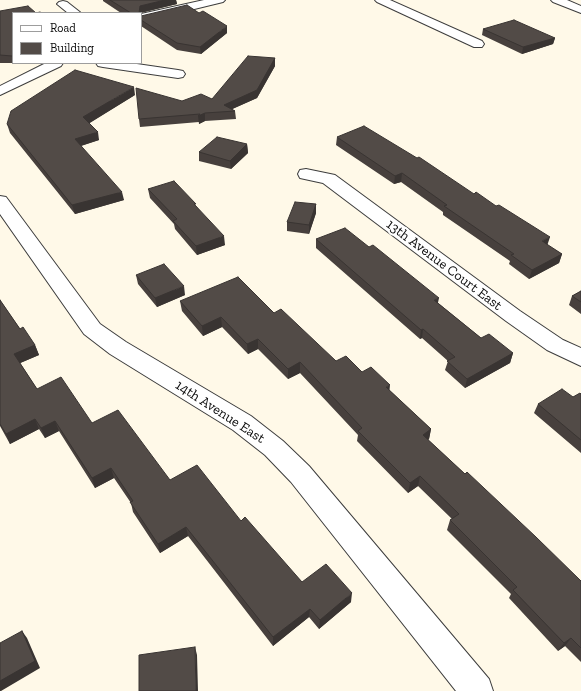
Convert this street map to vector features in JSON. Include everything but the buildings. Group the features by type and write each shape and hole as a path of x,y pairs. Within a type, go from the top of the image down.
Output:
{"street":[{"path":"142,18 219,0"},
{"path":"381,0 478,44"},
{"path":"556,0 581,10"},
{"path":"63,4 74,12"},
{"path":"0,91 54,64"},
{"path":"111,64 178,74"},
{"name":"13th Avenue Court East","path":"306,174 329,179 513,316 555,345 581,358"},
{"name":"14th Avenue East","path":"0,201 92,329 118,348 242,423 274,448 300,474 477,691"}]}
